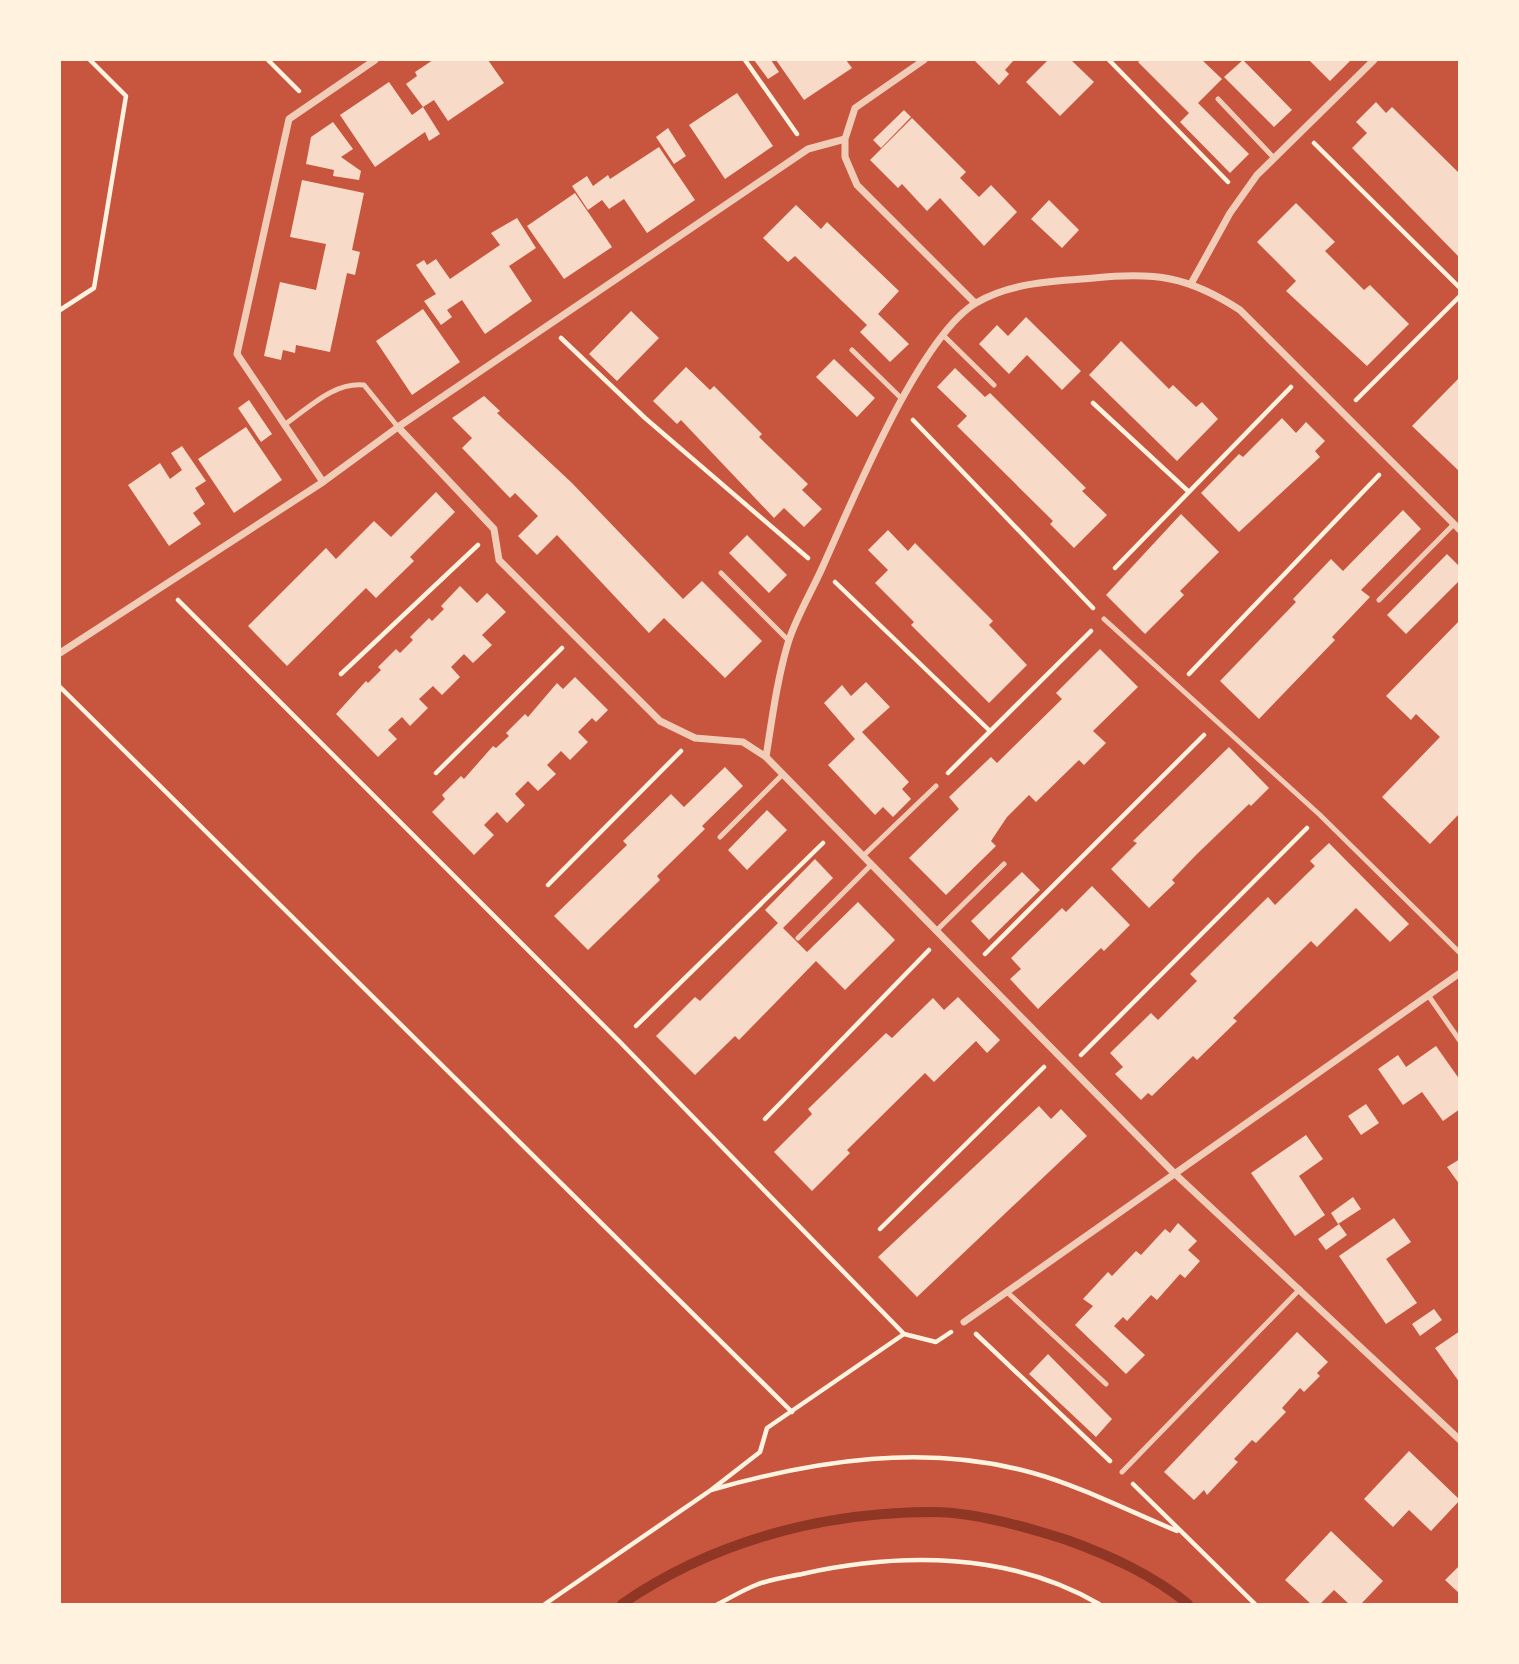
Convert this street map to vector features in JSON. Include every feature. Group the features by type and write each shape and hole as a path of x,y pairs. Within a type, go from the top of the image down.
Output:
{"street":[{"path":"323,482 237,354 289,119 375,60"},
{"path":"924,60 855,108 845,139 845,157 857,185 975,303"},
{"path":"1192,282 1242,196 1274,158 1374,60"},
{"path":"60,653 323,482 398,427 808,149 845,139"},
{"path":"765,757 789,641 857,491 922,362 943,335 975,303 1017,287 1132,274 1162,275 1192,282 1240,310 1457,527"},
{"path":"398,427 494,530 499,560 660,721 695,738 743,742 765,757 1174,1173 1301,1288 1460,1440"},
{"path":"964,1322 1460,973"}],"lane":[{"path":"1218,100 1274,158"},
{"path":"943,335 994,385"},
{"path":"852,350 902,403"},
{"path":"284,425 337,388 349,383 364,385 398,427"},
{"path":"1379,600 1457,527"},
{"path":"721,573 789,641"},
{"path":"1104,619 1320,815 1460,953"},
{"path":"720,837 782,775"},
{"path":"863,856 936,786"},
{"path":"939,934 1004,864"},
{"path":"798,938 871,865"},
{"path":"1428,995 1460,1041"},
{"path":"1122,1472 1301,1288"},
{"path":"1007,1292 1106,1384"}],"path":[{"path":"60,310 94,288 126,96 90,60"},
{"path":"268,60 311,103"},
{"path":"745,60 808,149"},
{"path":"1109,60 1242,196"},
{"path":"1302,131 1460,288"},
{"path":"1343,413 1460,296"},
{"path":"548,326 645,418"},
{"path":"1115,568 1304,374"},
{"path":"902,403 1104,619 989,730 936,786"},
{"path":"1093,403 1189,492"},
{"path":"1178,686 1391,462"},
{"path":"341,674 494,530"},
{"path":"163,584 620,1042 904,1334 936,1342 964,1322"},
{"path":"436,774 574,635"},
{"path":"60,687 792,1412"},
{"path":"972,967 1217,722"},
{"path":"548,885 695,738"},
{"path":"1070,1067 1320,815"},
{"path":"636,1026 836,830"},
{"path":"765,1119 939,934"},
{"path":"880,1229 1057,1054"},
{"path":"545,1605 711,1490 760,1452 767,1428 904,1334"},
{"path":"711,1490 768,1474 842,1460 946,1456 1034,1473 1180,1533"},
{"path":"718,1605 757,1584 848,1563 934,1558 1015,1572 1083,1595 1099,1605"}],"building":[{"path":"433,60 488,60 504,83 448,121 434,100 423,107 406,84 417,76 415,72"},
{"path":"754,60 771,60 779,72 768,79"},
{"path":"776,60 846,60 852,68 804,100"},
{"path":"974,60 1013,61 1005,70 1009,74 999,85"},
{"path":"1048,60 1071,60 1094,82 1060,116 1026,82"},
{"path":"1202,60 1222,79 1198,103 1249,154 1230,173 1180,122 1189,113 1138,62"},
{"path":"1243,60 1292,110 1274,127 1224,77"},
{"path":"1309,60 1348,60 1350,61 1330,81"},
{"path":"389,82 412,115 423,107 440,134 429,141 425,132 375,167 340,115"},
{"path":"737,93 773,146 725,179 689,125"},
{"path":"1376,102 1386,113 1392,107 1460,174 1460,258 1352,148 1367,133 1356,122"},
{"path":"904,110 911,117 881,148 873,140"},
{"path":"912,118 966,172 960,178 979,197 991,185 1017,212 984,246 940,198 927,211 902,184 898,188 870,160"},
{"path":"333,122 353,149 341,157 361,171 359,180 333,176 334,170 306,164 311,137"},
{"path":"668,128 686,156 674,164 656,137"},
{"path":"659,147 695,200 647,233 624,199 609,209 602,200 588,210 572,186 587,176 593,186 608,175 610,179"},
{"path":"302,180 364,193 352,250 360,252 355,275 347,273 330,352 296,345 295,353 283,350 281,360 264,356 280,282 316,290 326,244 290,237"},
{"path":"575,193 612,247 564,279 527,226"},
{"path":"1049,200 1079,230 1062,248 1031,219"},
{"path":"1296,203 1335,242 1325,251 1364,290 1370,285 1409,324 1367,366 1286,291 1296,281 1257,242"},
{"path":"796,205 821,229 827,222 899,291 878,314 909,344 890,362 860,332 867,325 795,256 788,262 763,238"},
{"path":"517,218 536,248 509,266 532,301 485,334 462,300 447,310 452,317 441,325 424,301 436,294 416,265 424,260 427,265 436,259 450,279 500,245 491,233"},
{"path":"423,309 460,362 412,395 376,341"},
{"path":"631,311 659,338 617,381 589,354"},
{"path":"1026,317 1081,371 1062,390 1027,355 1009,374 979,344 997,325 1008,336"},
{"path":"1121,341 1169,389 1173,385 1196,407 1202,402 1218,419 1177,461 1089,375"},
{"path":"834,359 875,398 857,417 816,377"},
{"path":"686,367 710,390 714,386 762,434 759,437 808,484 802,490 822,509 804,527 784,508 774,518 681,420 677,424 653,401"},
{"path":"955,368 985,397 990,393 1086,488 1082,491 1107,515 1074,548 1050,524 1053,521 957,426 967,416 937,387"},
{"path":"1460,377 1460,472 1412,426"},
{"path":"484,396 500,411 497,413 572,483 683,599 702,581 762,641 725,678 664,618 649,633 557,535 537,555 518,536 538,516 515,493 510,498 462,448 472,438 452,418"},
{"path":"249,400 272,434 261,442 238,408"},
{"path":"1282,418 1296,433 1306,422 1325,441 1315,451 1320,457 1239,532 1201,493 1239,454 1243,457"},
{"path":"246,427 282,480 234,513 198,459"},
{"path":"182,446 206,481 195,488 205,504 193,513 201,524 169,546 128,485 160,463 170,479 182,470 171,453"},
{"path":"436,492 455,512 410,557 414,561 376,598 366,588 287,666 248,626 326,548 336,559 374,521 391,537"},
{"path":"1403,510 1421,529 1361,590 1370,597 1332,637 1335,640 1259,719 1220,681 1296,602 1293,599 1331,559 1343,571"},
{"path":"1181,514 1219,552 1180,591 1184,595 1145,634 1106,595"},
{"path":"888,530 908,551 915,543 993,621 989,625 1027,665 989,703 911,625 914,622 875,583 888,570 868,550"},
{"path":"747,535 787,575 769,593 729,553"},
{"path":"1447,554 1460,567 1460,580 1406,634 1387,615"},
{"path":"460,586 477,603 487,593 506,612 482,635 492,645 473,663 464,654 451,667 460,677 442,695 433,686 419,699 428,708 410,726 402,717 388,730 397,739 378,757 336,714 366,681 368,683 381,670 378,667 396,649 400,653 413,640 410,637 429,618 432,621 444,609 441,606"},
{"path":"1460,620 1460,813 1430,844 1382,797 1440,737 1416,714 1411,720 1386,696"},
{"path":"1100,649 1138,687 1093,731 1106,743 1084,765 1079,760 1036,802 1029,795 1007,817 991,841 996,846 946,895 909,858 959,809 949,797 991,757 997,763 1062,699 1056,693"},
{"path":"575,677 608,710 596,722 592,718 578,732 588,742 570,760 561,751 547,765 556,774 538,791 528,781 515,794 525,805 507,823 497,812 484,825 494,835 474,855 432,812 445,799 442,795 461,776 464,779 493,746 496,748 509,736 506,733 525,714 528,717 557,683 563,689"},
{"path":"866,682 890,707 862,732 909,782 902,789 911,799 893,817 883,807 875,815 828,765 855,739 824,703 842,685 851,696"},
{"path":"1229,747 1269,788 1197,854 1172,880 1175,883 1149,908 1111,869 1137,843 1133,841"},
{"path":"725,767 743,786 702,826 705,829 657,876 660,880 588,950 554,916 627,845 623,841 671,794 684,807"},
{"path":"767,810 787,830 747,870 728,850"},
{"path":"1329,843 1409,924 1390,942 1356,908 1317,947 1311,941 1233,1018 1237,1021 1197,1060 1193,1056 1152,1096 1148,1093 1141,1100 1115,1074 1123,1067 1110,1053 1151,1013 1158,1020 1197,981 1190,974 1268,897 1275,905 1315,866 1310,861"},
{"path":"815,859 833,878 783,928 807,952 858,902 895,940 845,990 816,961 739,1040 735,1036 695,1075 656,1036 695,997 700,1001 778,923 765,910"},
{"path":"1022,872 1040,890 989,940 971,921"},
{"path":"1092,886 1130,925 1104,951 1101,948 1038,1009 1010,979 1021,969 1011,958 1062,908 1066,912"},
{"path":"958,997 1000,1040 987,1053 976,1041 934,1082 925,1073 847,1150 850,1153 812,1191 774,1152 812,1114 808,1109 886,1033 892,1038 933,998 944,1010"},
{"path":"1436,1046 1460,1080 1460,1109 1443,1121 1422,1092 1403,1105 1378,1069 1398,1055 1406,1067"},
{"path":"1366,1104 1379,1123 1361,1135 1348,1116"},
{"path":"1039,1106 1051,1119 1061,1109 1087,1136 917,1297 878,1257"},
{"path":"1306,1135 1323,1159 1299,1176 1325,1215 1295,1236 1251,1173"},
{"path":"1460,1159 1460,1185 1447,1167"},
{"path":"1353,1197 1361,1209 1338,1224 1331,1213"},
{"path":"1394,1218 1411,1242 1386,1259 1417,1303 1386,1324 1339,1256"},
{"path":"1178,1223 1197,1241 1188,1250 1200,1261 1185,1278 1180,1274 1157,1300 1151,1295 1127,1321 1123,1317 1114,1326 1145,1355 1126,1374 1075,1325 1093,1306 1083,1299 1108,1272 1112,1276 1136,1251 1141,1255 1165,1229 1170,1233"},
{"path":"1339,1224 1347,1235 1326,1250 1318,1239"},
{"path":"1434,1309 1442,1320 1420,1336 1412,1324"},
{"path":"1460,1331 1460,1383 1435,1348"},
{"path":"1297,1332 1328,1362 1317,1373 1320,1376 1304,1392 1300,1388 1282,1408 1286,1412 1256,1443 1252,1440 1234,1459 1238,1462 1207,1495 1204,1490 1194,1500 1164,1472"},
{"path":"1048,1354 1112,1419 1096,1437 1029,1374"},
{"path":"1409,1451 1460,1500 1431,1531 1409,1510 1393,1527 1364,1499"},
{"path":"1331,1531 1383,1581 1361,1604 1349,1604 1334,1590 1320,1604 1311,1604 1285,1580"},
{"path":"1460,1565 1460,1594 1445,1580"}],"waterway":[{"path":"622,1604 694,1563 770,1534 851,1518 933,1512 983,1518 1067,1540 1131,1567 1188,1604"}]}
